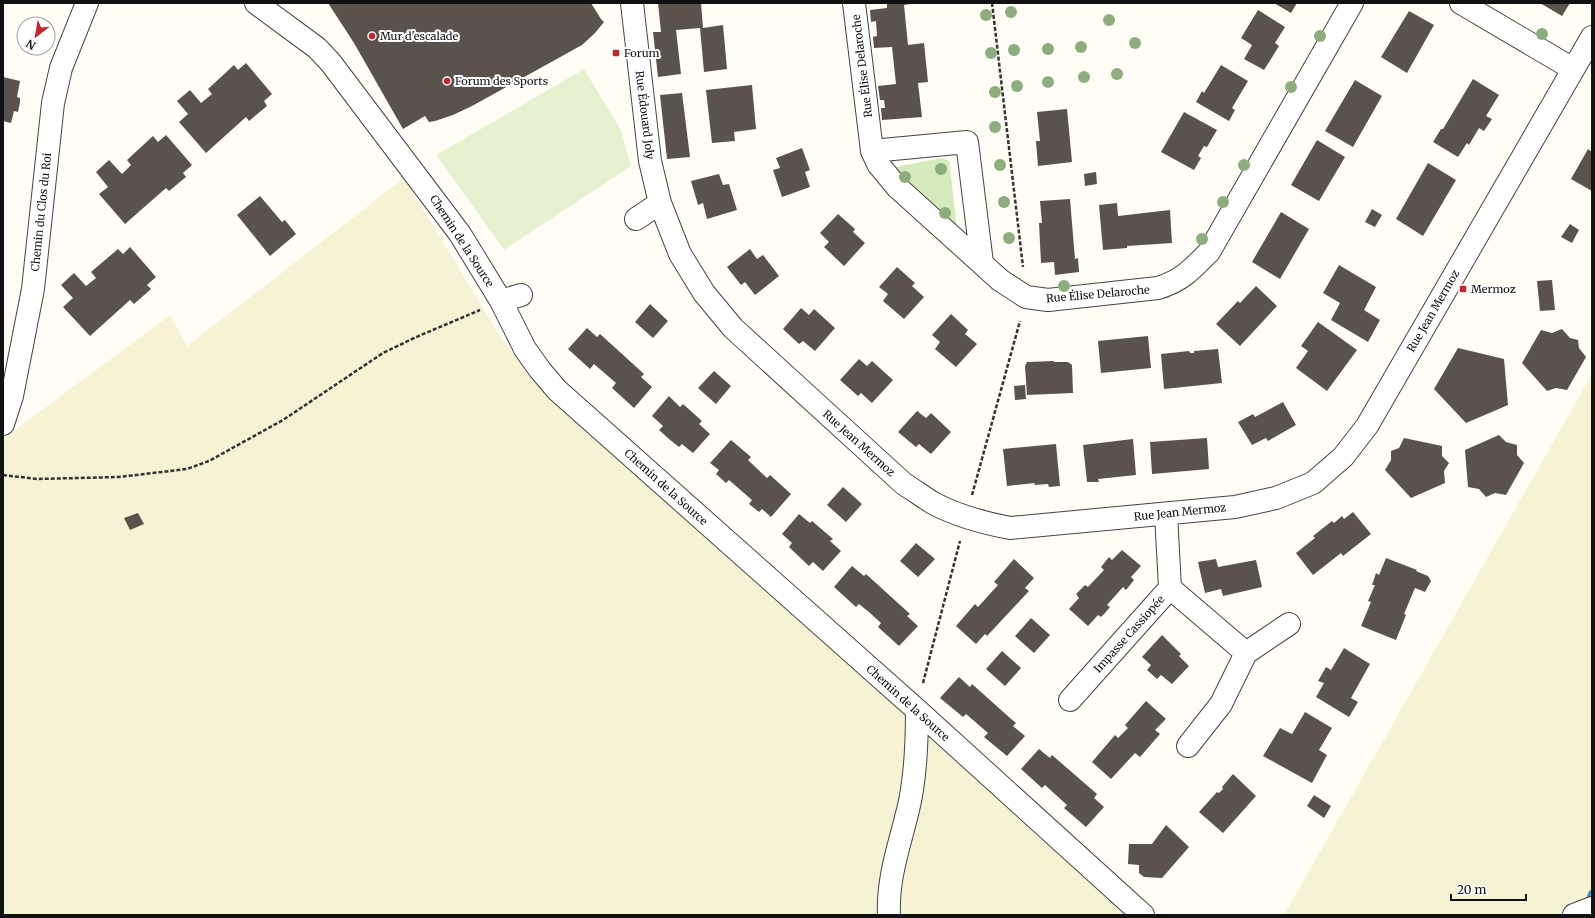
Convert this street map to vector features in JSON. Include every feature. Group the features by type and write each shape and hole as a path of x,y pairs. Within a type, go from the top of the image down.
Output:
{"street":[{"name":"Chemin du Clos du Roi","path":"3,424 13,389 33,289 53,103 61,68 87,3"},
{"name":"Chemin de la Source","path":"256,3 317,48 331,63 460,234 511,298 525,349 557,390 916,710 1143,915"},
{"name":"Rue Édouard Joly","path":"632,3 650,160 660,203"},
{"name":"Rue Élise Delaroche","path":"854,3 872,151 878,164 897,187 1000,280 1026,297 1048,300 1158,288 1174,283 1189,273 1209,252 1352,3"},
{"path":"1461,3 1585,53"},
{"name":"Rue Jean Mermoz","path":"660,203 680,254 704,293 733,328 904,484 934,503 966,517 1010,528 1235,507 1276,498 1314,483 1343,457 1367,426 1585,53"},
{"path":"872,151 967,142 982,263"},
{"path":"636,219 660,203"},
{"name":"Impasse Cassiopée","path":"1070,700 1170,588 1166,514"},
{"path":"1170,588 1246,653"},
{"path":"1188,746 1221,704 1246,653 1289,624"},
{"path":"889,915 895,856 910,803 915,770 917,733 916,710"}],"path":[{"path":"916,710 966,517 1026,297 992,3"},
{"path":"3,475 37,478 118,476 186,469 209,461 283,420 383,353 414,338 511,298"}],"shaded area":[{"path":"404,178 502,339 549,397 1130,915 3,915 3,439 170,315 187,346"},
{"path":"1592,374 1592,915 1284,915"}],"green space":[{"path":"584,69 621,130 631,166 504,250 436,155"},
{"path":"942,158 949,161 957,227 892,172 895,167"}],"building":[{"name":"Forum des Sports","path":"328,3 591,3 604,22 582,45 472,106 453,115 435,121 429,122 425,116 403,129 354,43"},
{"path":"658,3 701,3 703,28 723,25 727,69 704,72 700,28 676,30 681,74 658,77 653,32 661,32"},
{"path":"887,3 915,3 904,5 908,45 924,43 928,82 918,83 922,117 882,120 881,108 885,108 884,100 880,100 878,86 896,84 892,47 874,48 873,37 877,36 876,21 871,22 870,10 887,8"},
{"path":"1274,3 1297,3 1291,13"},
{"path":"1540,3 1570,3 1562,16"},
{"path":"1258,10 1285,27 1275,43 1279,46 1264,70 1244,59 1252,45 1241,38"},
{"path":"1409,11 1434,25 1407,73 1381,57"},
{"path":"246,63 272,94 264,101 267,106 249,121 246,117 206,153 179,122 188,114 177,101 190,90 201,103 212,94 208,89 234,65 238,70"},
{"path":"1221,65 1248,81 1232,108 1235,110 1229,121 1196,102 1202,91 1204,93"},
{"path":"3,77 20,81 17,97 20,98 18,112 14,111 11,123 3,121"},
{"path":"1473,79 1499,95 1486,116 1492,119 1484,131 1479,128 1469,145 1467,143 1458,157 1433,142 1441,129 1443,129"},
{"path":"1355,80 1382,96 1353,147 1325,131"},
{"path":"752,85 756,129 734,132 735,141 712,143 706,90"},
{"path":"682,93 690,157 667,159 660,95"},
{"path":"1067,109 1072,162 1038,166 1036,141 1040,141 1037,112"},
{"path":"1184,112 1217,130 1207,147 1204,146 1198,156 1201,158 1194,170 1161,152"},
{"path":"166,135 192,165 183,173 186,177 169,191 166,188 125,224 99,194 108,187 96,172 109,160 122,174 131,165 127,160 153,136 158,142"},
{"path":"1317,140 1345,157 1319,201 1291,185"},
{"path":"802,148 810,170 805,172 810,187 782,197 773,170 780,168 776,158"},
{"path":"1588,149 1592,152 1592,191 1571,179"},
{"path":"1428,163 1456,180 1423,236 1396,219"},
{"path":"1096,172 1097,184 1085,186 1084,174"},
{"path":"719,174 723,185 729,184 737,210 707,219 703,203 698,205 691,181"},
{"path":"260,196 282,222 285,220 296,234 270,256 237,215"},
{"path":"1070,199 1075,259 1078,258 1079,272 1055,275 1054,262 1041,263 1039,223 1042,223 1040,201"},
{"path":"1117,203 1118,216 1170,210 1172,243 1127,246 1127,248 1103,250 1099,205"},
{"path":"1372,209 1382,215 1375,227 1365,222"},
{"path":"1281,212 1309,229 1280,279 1252,262"},
{"path":"838,214 855,229 853,232 865,243 844,266 824,247 829,242 820,233"},
{"path":"1570,224 1579,230 1572,243 1561,237"},
{"path":"130,247 156,277 147,285 151,289 134,304 130,300 90,336 63,307 73,298 61,285 74,273 86,286 96,278 91,272 118,249 123,254"},
{"path":"750,249 757,259 763,255 779,276 755,295 745,282 741,285 727,267"},
{"path":"1339,265 1376,287 1364,310 1380,320 1368,342 1331,320 1340,303 1323,293"},
{"path":"897,267 915,283 912,286 924,297 904,319 883,301 888,294 879,287"},
{"path":"1552,280 1555,310 1540,311 1537,281"},
{"path":"1256,286 1277,306 1240,346 1216,324 1238,301 1240,303"},
{"path":"650,304 668,321 653,338 635,322"},
{"path":"801,308 809,315 814,309 835,328 815,351 803,341 799,344 783,329"},
{"path":"951,314 968,330 965,334 977,344 956,367 935,349 940,342 932,335"},
{"path":"1318,322 1357,350 1327,391 1296,368 1308,351 1301,346"},
{"path":"587,328 597,337 600,334 610,343 644,374 641,377 652,387 634,408 612,388 616,383 594,364 590,369 568,349"},
{"path":"1562,329 1570,338 1578,340 1579,348 1586,357 1567,390 1556,388 1547,391 1522,363 1541,330 1552,333"},
{"path":"1148,336 1151,368 1101,373 1098,341"},
{"path":"1458,348 1504,359 1508,405 1466,423 1434,389"},
{"path":"1218,349 1222,383 1164,389 1161,354 1189,351 1190,353 1194,353 1194,351"},
{"path":"859,359 867,366 872,361 893,380 872,403 861,393 858,396 840,380"},
{"path":"1027,362 1068,362 1072,365 1073,393 1027,395 1025,366"},
{"path":"714,371 731,386 716,404 698,388"},
{"path":"1025,385 1026,399 1015,400 1014,386"},
{"path":"669,396 680,407 683,404 702,421 699,424 710,434 693,453 682,444 679,447 659,430 663,426 652,416"},
{"path":"1283,402 1296,425 1268,441 1266,438 1252,445 1238,422 1253,414 1255,417"},
{"path":"917,411 926,418 931,413 951,432 931,454 919,444 916,447 898,432"},
{"path":"1499,435 1506,442 1517,445 1517,455 1524,463 1506,495 1495,493 1486,497 1479,489 1468,487 1465,450"},
{"path":"1207,438 1209,469 1152,474 1150,442"},
{"path":"1404,438 1442,446 1442,456 1449,463 1444,471 1445,483 1411,498 1385,470 1391,460 1391,451 1399,448"},
{"path":"1133,439 1136,475 1098,479 1099,482 1087,482 1083,445"},
{"path":"731,440 751,457 748,460 767,478 770,475 791,494 771,517 762,509 759,512 749,504 752,500 729,480 726,483 716,474 719,470 710,463"},
{"path":"1056,444 1060,486 1049,487 1048,484 1034,485 1035,483 1007,486 1003,449"},
{"path":"843,487 862,504 846,522 827,505"},
{"path":"1353,512 1371,534 1343,556 1341,553 1313,575 1296,553 1315,538 1313,536 1332,521 1334,523 1342,516 1344,519"},
{"path":"138,513 144,524 130,530 124,518"},
{"path":"799,514 810,523 812,521 833,539 830,541 841,551 823,571 813,562 809,566 789,547 792,543 782,534"},
{"path":"916,543 935,559 918,577 900,561"},
{"path":"1122,550 1141,566 1131,577 1134,580 1126,590 1123,587 1107,605 1110,607 1105,613 1101,617 1098,615 1088,626 1069,609 1079,598 1076,594 1085,585 1088,587 1104,570 1101,567 1109,557 1112,560"},
{"path":"1386,558 1417,570 1416,571 1428,576 1431,581 1425,592 1415,588 1404,614 1406,615 1396,640 1361,626 1371,602 1368,601 1375,585 1372,585 1376,573 1379,575"},
{"path":"1014,559 1034,578 1025,588 1029,591 987,636 985,634 976,644 956,626 975,604 978,607 998,585 994,582"},
{"path":"1216,559 1218,567 1256,560 1262,587 1223,596 1221,589 1205,593 1198,562"},
{"path":"852,566 864,576 866,574 910,614 907,616 918,626 899,646 878,627 881,623 870,613 859,604 856,607 834,587"},
{"path":"1031,618 1050,635 1034,653 1015,636"},
{"path":"1162,635 1181,654 1179,656 1189,666 1172,684 1161,675 1157,679 1147,670 1151,665 1142,657"},
{"path":"1344,648 1370,664 1351,698 1358,702 1349,717 1316,697 1324,683 1318,681 1326,667 1331,670"},
{"path":"1002,651 1021,668 1005,686 986,669"},
{"path":"959,677 970,687 972,684 1016,723 1013,726 1025,736 1007,756 984,737 988,733 966,714 963,717 940,698"},
{"path":"1146,701 1166,719 1155,730 1160,734 1140,757 1135,753 1111,779 1092,762 1115,735 1118,738 1128,728 1125,725"},
{"path":"1305,712 1332,728 1319,750 1327,755 1312,783 1263,756 1280,728 1292,734"},
{"path":"1039,749 1050,758 1052,755 1097,794 1094,798 1104,807 1086,827 1064,808 1067,805 1045,785 1042,788 1021,769"},
{"path":"1233,774 1256,796 1223,833 1199,812 1217,792 1219,793 1223,789 1222,787"},
{"path":"1314,795 1331,806 1324,818 1307,806"},
{"path":"1166,825 1189,847 1162,878 1144,877 1139,873 1139,865 1128,864 1129,844 1152,844"}],"waterway":[{"path":"1587,907 1592,894"}],"place":[{"name":"Mur d'escalade","path":"372,36"},
{"name":"Forum","path":"616,53"},
{"name":"Forum des Sports","path":"447,81"},
{"name":"Mermoz","path":"1463,289"}]}
